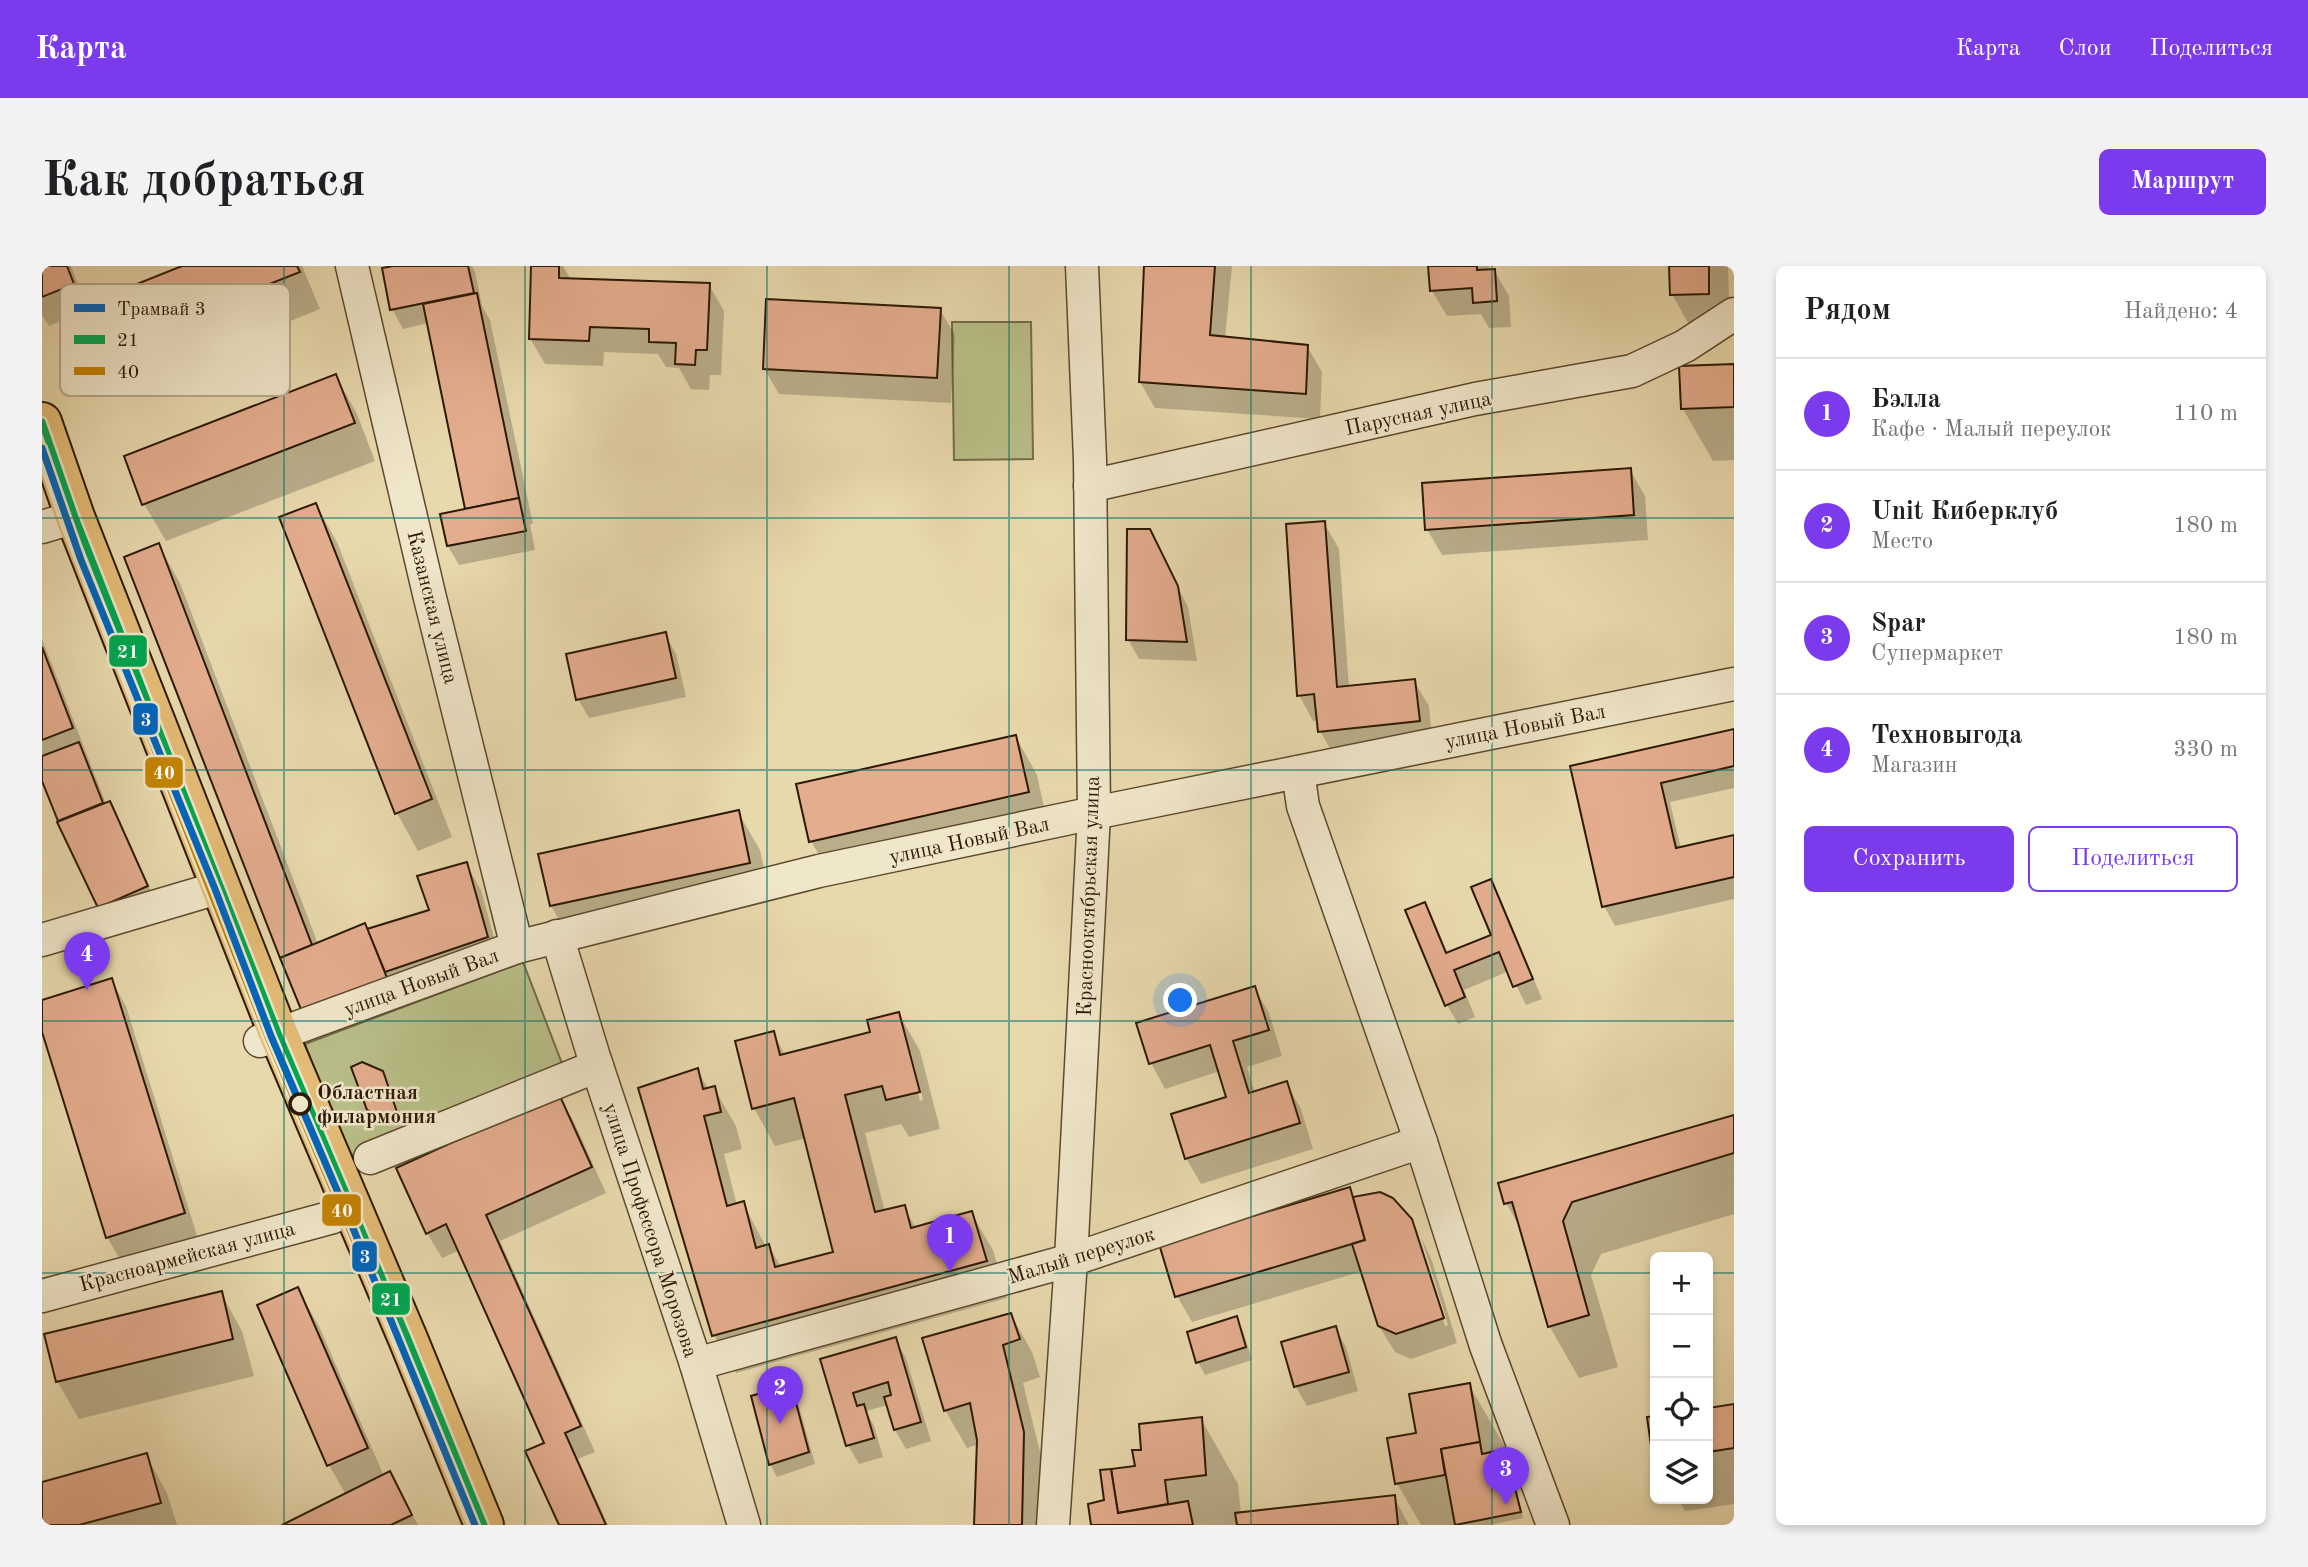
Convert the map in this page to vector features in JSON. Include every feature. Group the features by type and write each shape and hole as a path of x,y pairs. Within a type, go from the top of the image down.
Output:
{"main road":[{"path":"42,422 53,514 269,1037 333,1217 464,1525"},
{"path":"269,1037 408,1339 484,1525"}],"street":[{"name":"Казанская улица","path":"352,266 430,598 517,947"},
{"name":"Краснооктябрьская улица","path":"1053,1525 1071,1260 1094,813 1090,486 1082,266"},
{"name":"Парусная улица","path":"1090,486 1475,399 1632,371 1685,346 1734,314"},
{"name":"улица Новый Вал","path":"269,1037 517,947 820,871 1734,684"},
{"path":"1298,772 1303,806 1421,1142 1486,1346 1553,1525"},
{"path":"42,940 210,890"},
{"name":"улица Профессора Морозова","path":"557,936 597,1066 696,1364 744,1525"},
{"path":"370,1158 597,1066"},
{"name":"Малый переулок","path":"696,1364 1071,1260 1421,1142"},
{"name":"Красноармейская улица","path":"42,1296 333,1217"}],"green space":[{"path":"952,322 1031,322 1033,459 954,460"},
{"path":"523,962 566,1074 347,1157 305,1044"}],"building":[{"path":"42,266 67,266 74,284 60,284 60,290 42,297"},
{"path":"182,266 297,266 300,272 270,284 137,284"},
{"path":"468,266 474,293 390,310 382,268"},
{"path":"531,266 559,266 559,278 710,283 707,350 696,350 695,365 675,364 676,343 649,342 649,329 590,327 589,341 529,339"},
{"path":"1144,266 1215,266 1210,335 1308,345 1306,394 1139,382"},
{"path":"1428,266 1477,266 1477,270 1495,269 1497,301 1473,303 1472,288 1430,291"},
{"path":"1669,266 1709,266 1709,294 1670,295"},
{"path":"477,293 519,498 465,509 423,304"},
{"path":"766,299 941,308 937,378 763,369"},
{"path":"1734,364 1734,407 1681,409 1679,366"},
{"path":"336,374 355,423 142,505 124,456 279,396 290,396 290,392"},
{"path":"1631,468 1634,515 1425,530 1422,483"},
{"path":"519,498 526,531 447,546 440,514"},
{"path":"316,503 432,799 395,814 279,517"},
{"path":"1325,521 1337,687 1415,679 1420,721 1318,732 1314,694 1297,696 1286,524"},
{"path":"1127,529 1150,529 1178,586 1187,642 1126,640"},
{"path":"159,543 312,945 280,958 124,557"},
{"path":"666,632 676,678 576,700 566,654"},
{"path":"42,647 73,728 42,740"},
{"path":"1734,729 1734,766 1661,783 1676,848 1734,835 1734,877 1602,907 1570,766"},
{"path":"1016,735 1029,792 809,842 796,784"},
{"path":"79,742 103,803 58,821 42,781 42,756"},
{"path":"110,801 148,886 98,908 57,822"},
{"path":"739,810 750,863 550,906 538,854"},
{"path":"467,862 488,937 385,972 367,929 429,910 417,876"},
{"path":"1491,879 1533,979 1513,987 1499,952 1454,970 1465,997 1445,1006 1405,910 1425,902 1446,953 1491,935 1471,887"},
{"path":"365,923 387,978 302,1012 280,958"},
{"path":"112,978 185,1213 106,1238 42,1032 42,1000"},
{"path":"1255,986 1269,1030 1233,1041 1249,1093 1287,1081 1300,1123 1185,1159 1171,1114 1226,1097 1210,1045 1149,1064 1136,1023"},
{"path":"899,1012 920,1092 886,1100 882,1086 845,1095 875,1212 905,1205 911,1228 972,1211 987,1261 712,1336 638,1088 698,1068 703,1089 715,1086 721,1112 704,1116 727,1206 744,1201 756,1248 769,1244 775,1267 833,1252 794,1098 752,1109 735,1041 774,1031 780,1055 870,1032 867,1020"},
{"path":"362,1062 383,1071 398,1115 383,1118 367,1110 351,1067"},
{"path":"559,1094 592,1167 486,1215 581,1426 565,1433 606,1525 559,1525 525,1451 544,1443 446,1224 426,1234 396,1168"},
{"path":"1734,1115 1734,1153 1572,1202 1563,1221 1589,1315 1548,1327 1512,1202 1504,1204 1498,1183"},
{"path":"1350,1187 1365,1240 1175,1297 1159,1244"},
{"path":"1380,1192 1393,1198 1412,1219 1444,1318 1396,1334 1378,1326 1352,1244 1365,1240 1353,1197"},
{"path":"298,1287 368,1448 327,1466 257,1305"},
{"path":"222,1291 233,1339 56,1382 44,1334"},
{"path":"1011,1313 1020,1339 1003,1345 1024,1432 1022,1525 974,1525 977,1440 970,1403 944,1411 922,1338"},
{"path":"1237,1316 1246,1347 1196,1363 1187,1332"},
{"path":"1336,1326 1349,1372 1294,1387 1281,1342"},
{"path":"896,1337 921,1422 894,1430 884,1397 891,1395 888,1382 853,1393 857,1406 864,1404 874,1438 846,1446 820,1359"},
{"path":"1470,1383 1480,1442 1441,1449 1445,1475 1395,1484 1387,1438 1416,1433 1409,1394"},
{"path":"791,1384 809,1452 769,1465 751,1396"},
{"path":"1734,1404 1734,1448 1713,1451 1713,1407"},
{"path":"1202,1417 1206,1475 1165,1480 1168,1504 1118,1513 1111,1469 1135,1466 1132,1450 1141,1450 1139,1424"},
{"path":"1647,1417 1650,1417 1650,1438"},
{"path":"1480,1442 1482,1454 1505,1449 1521,1512 1455,1525 1441,1449"},
{"path":"147,1453 161,1503 79,1525 42,1525 42,1482"},
{"path":"1111,1469 1118,1513 1188,1501 1193,1525 1091,1525 1088,1504 1104,1500 1100,1470"},
{"path":"390,1471 412,1515 391,1525 282,1525"},
{"path":"1395,1495 1398,1525 1237,1525 1235,1513"}],"tram line":[{"name":"3","path":"42,448 81,560 215,889 271,1036 475,1525"}],"transit line":[{"name":"21","path":"42,422 75,517 278,1033 484,1525"},
{"name":"40","path":"42,454 65,521 268,1037 473,1525"}],"place":[{"name":"Техновыгода","path":"87,990"},
{"name":"Областная филармония","path":"300,1104"},
{"name":"Бэлла","path":"950,1272"},
{"name":"Unit Киберклуб","path":"780,1424"},
{"name":"Spar","path":"1506,1505"}]}
